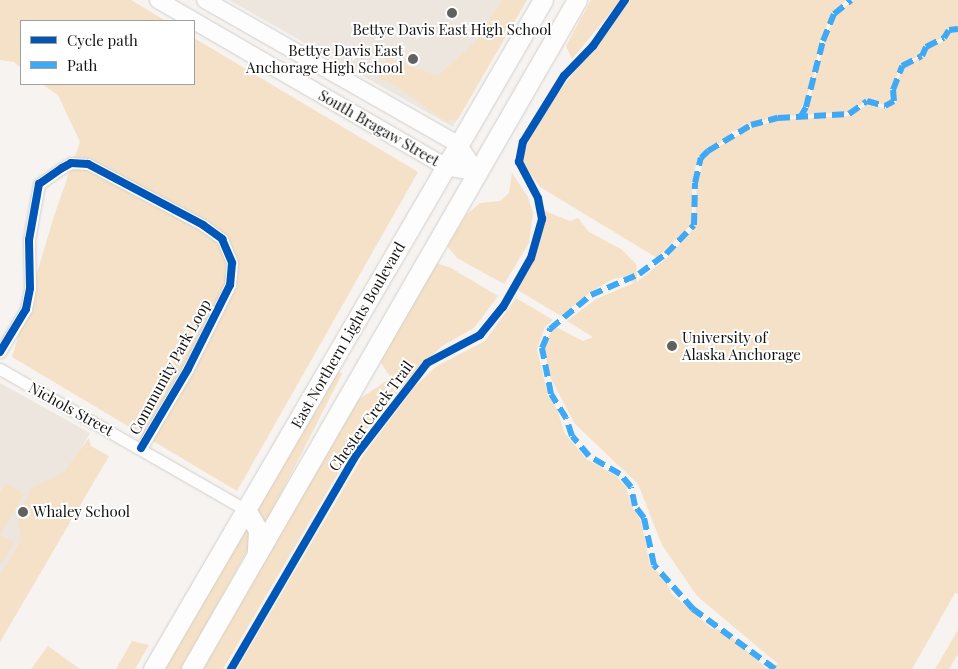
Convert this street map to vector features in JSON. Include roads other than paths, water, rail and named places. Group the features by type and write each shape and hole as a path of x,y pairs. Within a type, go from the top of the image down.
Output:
{"main road":[{"name":"South Bragaw Street","path":"158,0 192,20"},
{"name":"South Bragaw Street","path":"206,0 459,144 477,173"},
{"name":"East Northern Lights Boulevard","path":"153,669 543,0"},
{"name":"East Northern Lights Boulevard","path":"191,669 577,0"},
{"name":"South Bragaw Street","path":"195,21 446,167 477,173"},
{"path":"246,510 258,530 257,556"}],"street":[{"name":"Community Park Loop","path":"0,352 26,309 30,288 29,240 39,184 62,168 71,163 88,164 203,225 222,239 232,263 230,285 188,369 141,448"},
{"name":"Nichols Street","path":"0,369 141,448 246,510"}],"place":[{"name":"Bettye Davis East High School","path":"452,13"},
{"name":"Bettye Davis East Anchorage High School","path":"413,59"},
{"name":"University of Alaska Anchorage","path":"672,346"},
{"name":"Whaley School","path":"23,512"}]}
